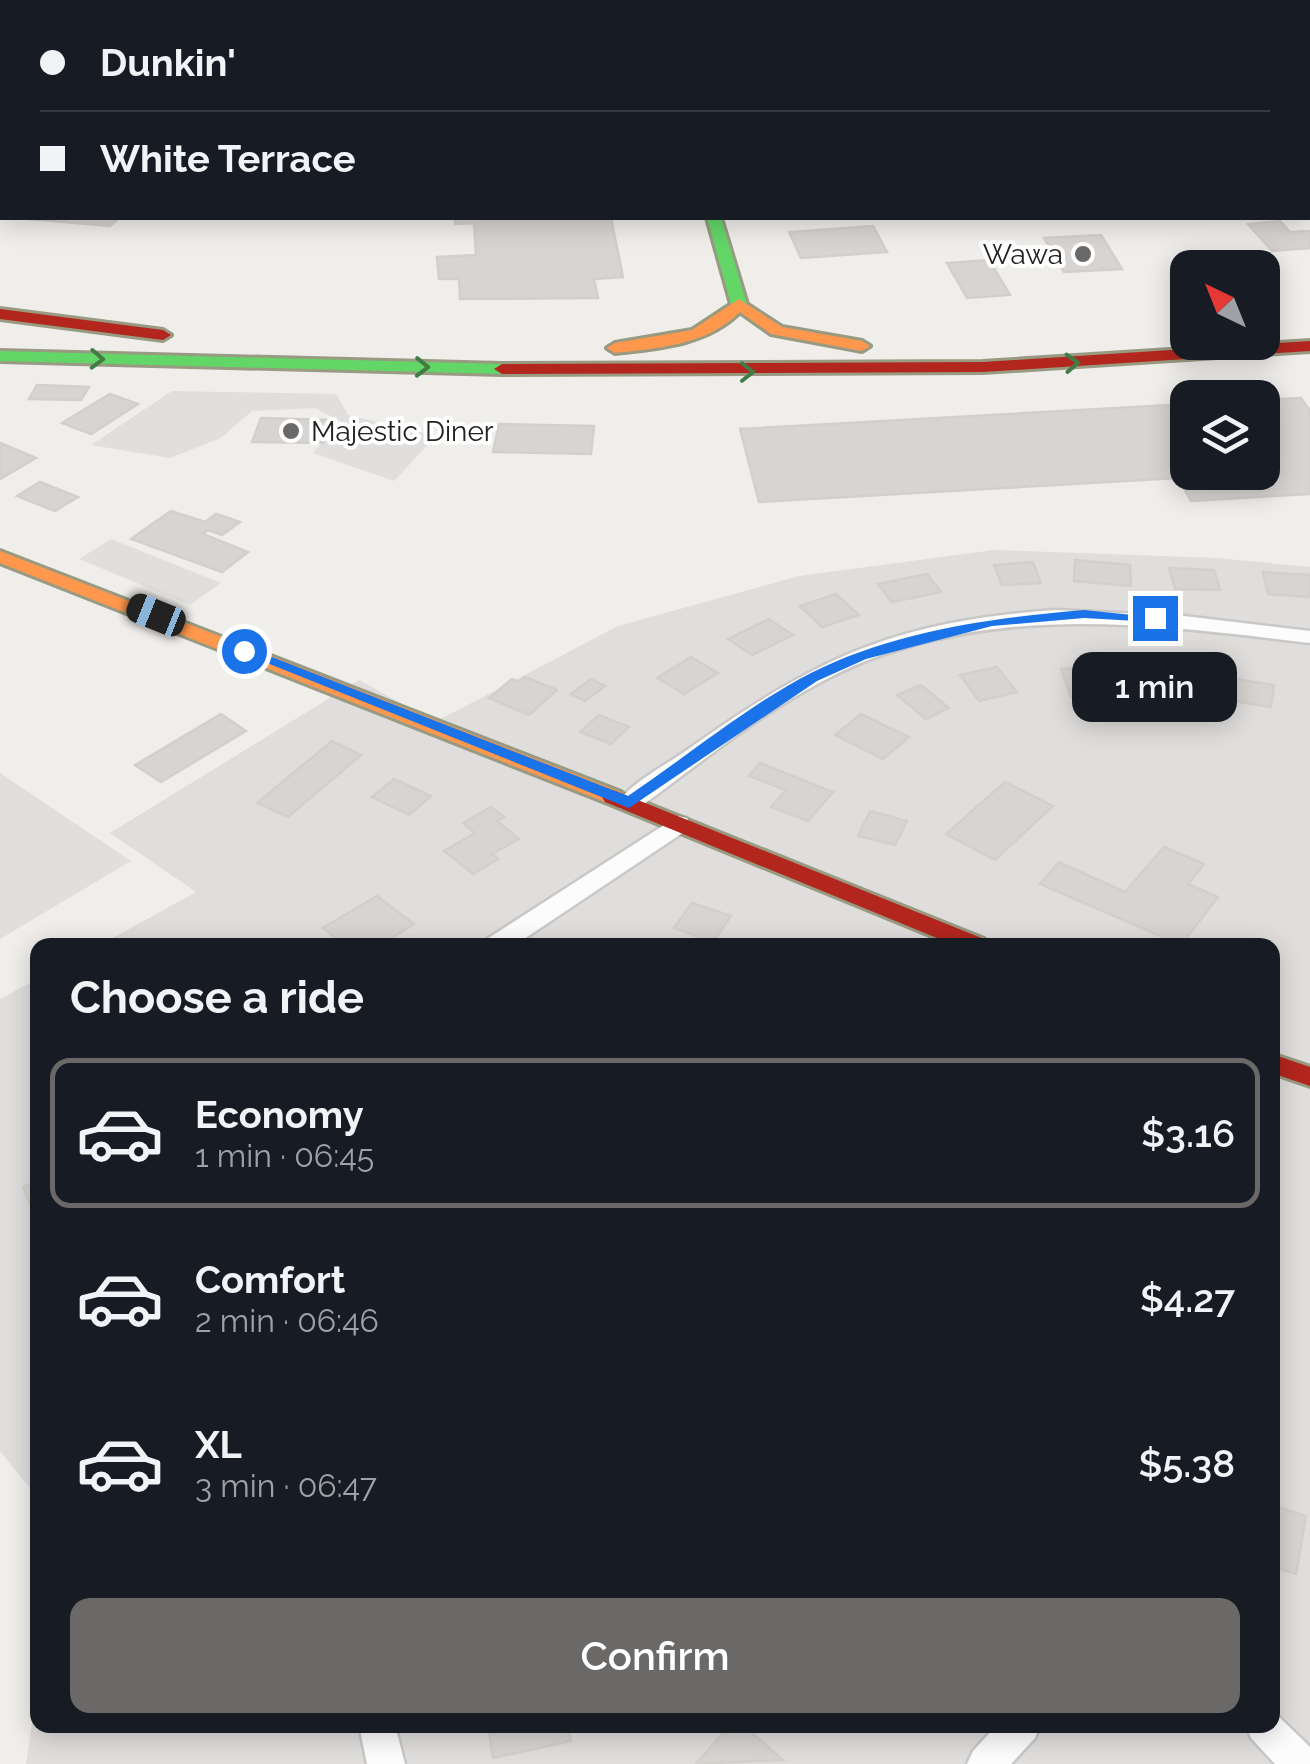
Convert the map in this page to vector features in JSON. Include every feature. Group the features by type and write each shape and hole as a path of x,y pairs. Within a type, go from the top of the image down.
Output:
{"main road":[{"path":"715,220 739,304 764,325 792,336 862,346"},
{"path":"615,348 698,334 725,322 739,304"},
{"path":"0,314 179,336 0,330"},
{"path":"1096,336 1170,332"},
{"path":"316,340 615,348 926,343"},
{"path":"0,356 542,371 784,372 1023,366 1310,346"},
{"path":"0,558 629,803 959,938"},
{"path":"1280,1065 1310,1077"}],"street":[{"path":"629,803 812,678 860,656 914,639 991,622 1084,614 1310,637"},
{"path":"507,938 678,824"},
{"path":"378,1733 386,1764"},
{"path":"986,1764 1015,1733"},
{"path":"1272,1733 1301,1764"}],"shaded area":[{"path":"172,391 336,394 348,415 436,436 394,481 313,453 342,422 315,408 252,411 221,438 170,458 91,445"},
{"path":"111,539 221,583 190,605 79,559"},
{"path":"994,550 1217,558 1310,567 1310,1764 26,1764 31,1733 1280,1733 1280,938 113,938 196,892 110,833 359,680 435,722 618,626 799,576"},
{"path":"0,773 131,861 0,939"},
{"path":"30,983 30,1488 0,1451 0,999"}],"building":[{"path":"40,220 117,220 110,226"},
{"path":"455,220 611,220 623,277 594,279 598,298 460,299 459,279 439,279 437,257 476,255 474,223 455,224"},
{"path":"1280,221 1290,232 1310,231 1310,248 1271,250 1248,224"},
{"path":"873,226 887,252 801,258 789,232"},
{"name":"Wawa","path":"1101,235 1122,269 1064,272 1044,238"},
{"path":"989,260 1010,295 967,298 947,263"},
{"path":"37,385 89,387 81,400 29,399"},
{"path":"110,394 138,404 91,434 62,423"},
{"path":"1301,398 1310,411 1310,494 1191,501 1185,490 1280,490 1280,399"},
{"path":"1170,405 1170,478 759,502 740,429"},
{"name":"Majestic Diner","path":"261,418 330,420 323,443 252,442"},
{"path":"499,424 594,426 591,454 493,452"},
{"path":"0,443 36,458 0,479"},
{"path":"40,482 78,497 55,511 17,496"},
{"path":"171,511 205,522 216,514 240,522 222,535 208,530 203,534 248,552 222,572 131,539"},
{"path":"1075,560 1130,565 1131,586 1074,581"},
{"path":"1033,562 1041,583 1002,585 994,565"},
{"path":"1169,568 1214,570 1220,590 1175,589"},
{"path":"1263,572 1310,575 1310,597 1268,594"},
{"path":"927,574 941,592 892,602 878,584"},
{"path":"836,594 859,615 822,627 800,606"},
{"path":"769,619 793,635 752,655 728,639"},
{"path":"691,657 718,673 684,694 657,678"},
{"path":"997,667 1017,692 979,701 960,675"},
{"path":"1091,668 1101,696 1071,697 1061,669"},
{"path":"1121,669 1169,674 1170,693 1121,688"},
{"path":"525,677 557,690 529,715 489,698 512,679 519,682"},
{"path":"1223,677 1274,685 1271,707 1220,699"},
{"path":"591,679 605,686 585,701 571,694"},
{"path":"921,685 949,708 926,719 897,695"},
{"path":"221,714 246,731 161,782 135,765"},
{"path":"861,714 909,737 883,759 835,735"},
{"path":"599,715 629,727 611,744 580,732"},
{"path":"332,741 361,755 288,817 257,803"},
{"path":"760,763 833,792 808,821 771,807 786,790 749,776"},
{"path":"394,779 431,796 409,815 372,797"},
{"path":"1005,782 1053,806 995,860 946,834"},
{"path":"491,807 504,817 497,821 519,839 492,854 498,859 473,874 444,851 475,833 463,823"},
{"path":"870,811 907,821 895,845 858,836"},
{"path":"1164,847 1204,864 1188,884 1218,897 1186,938 1165,938 1040,884 1059,862 1125,892"},
{"path":"377,896 414,924 391,938 335,938 323,928"},
{"path":"692,903 731,916 716,938 702,938 674,928"},
{"path":"30,1184 30,1203 23,1187"},
{"path":"1280,1508 1306,1516 1296,1574 1280,1569"},
{"path":"489,1733 570,1733 571,1741 493,1758"},
{"path":"723,1733 752,1733 783,1760 696,1764"}],"traffic: fast":[{"path":"715,220 739,304"},
{"path":"0,356 502,369"}],"traffic: slow":[{"path":"615,348 666,342 698,333 727,317 739,304 777,331 862,346"},
{"path":"0,557 613,797"}],"traffic: jam":[{"path":"0,314 163,335"},
{"path":"502,369 983,367 1310,346"},
{"path":"613,797 959,938"},
{"path":"1280,1066 1310,1077"}],"place":[{"name":"Wawa","path":"1083,254"},
{"name":"Majestic Diner","path":"291,431"}],"route":[{"path":"244,651 321,685 629,803 812,678 899,642 1040,616 1155,618"}]}
